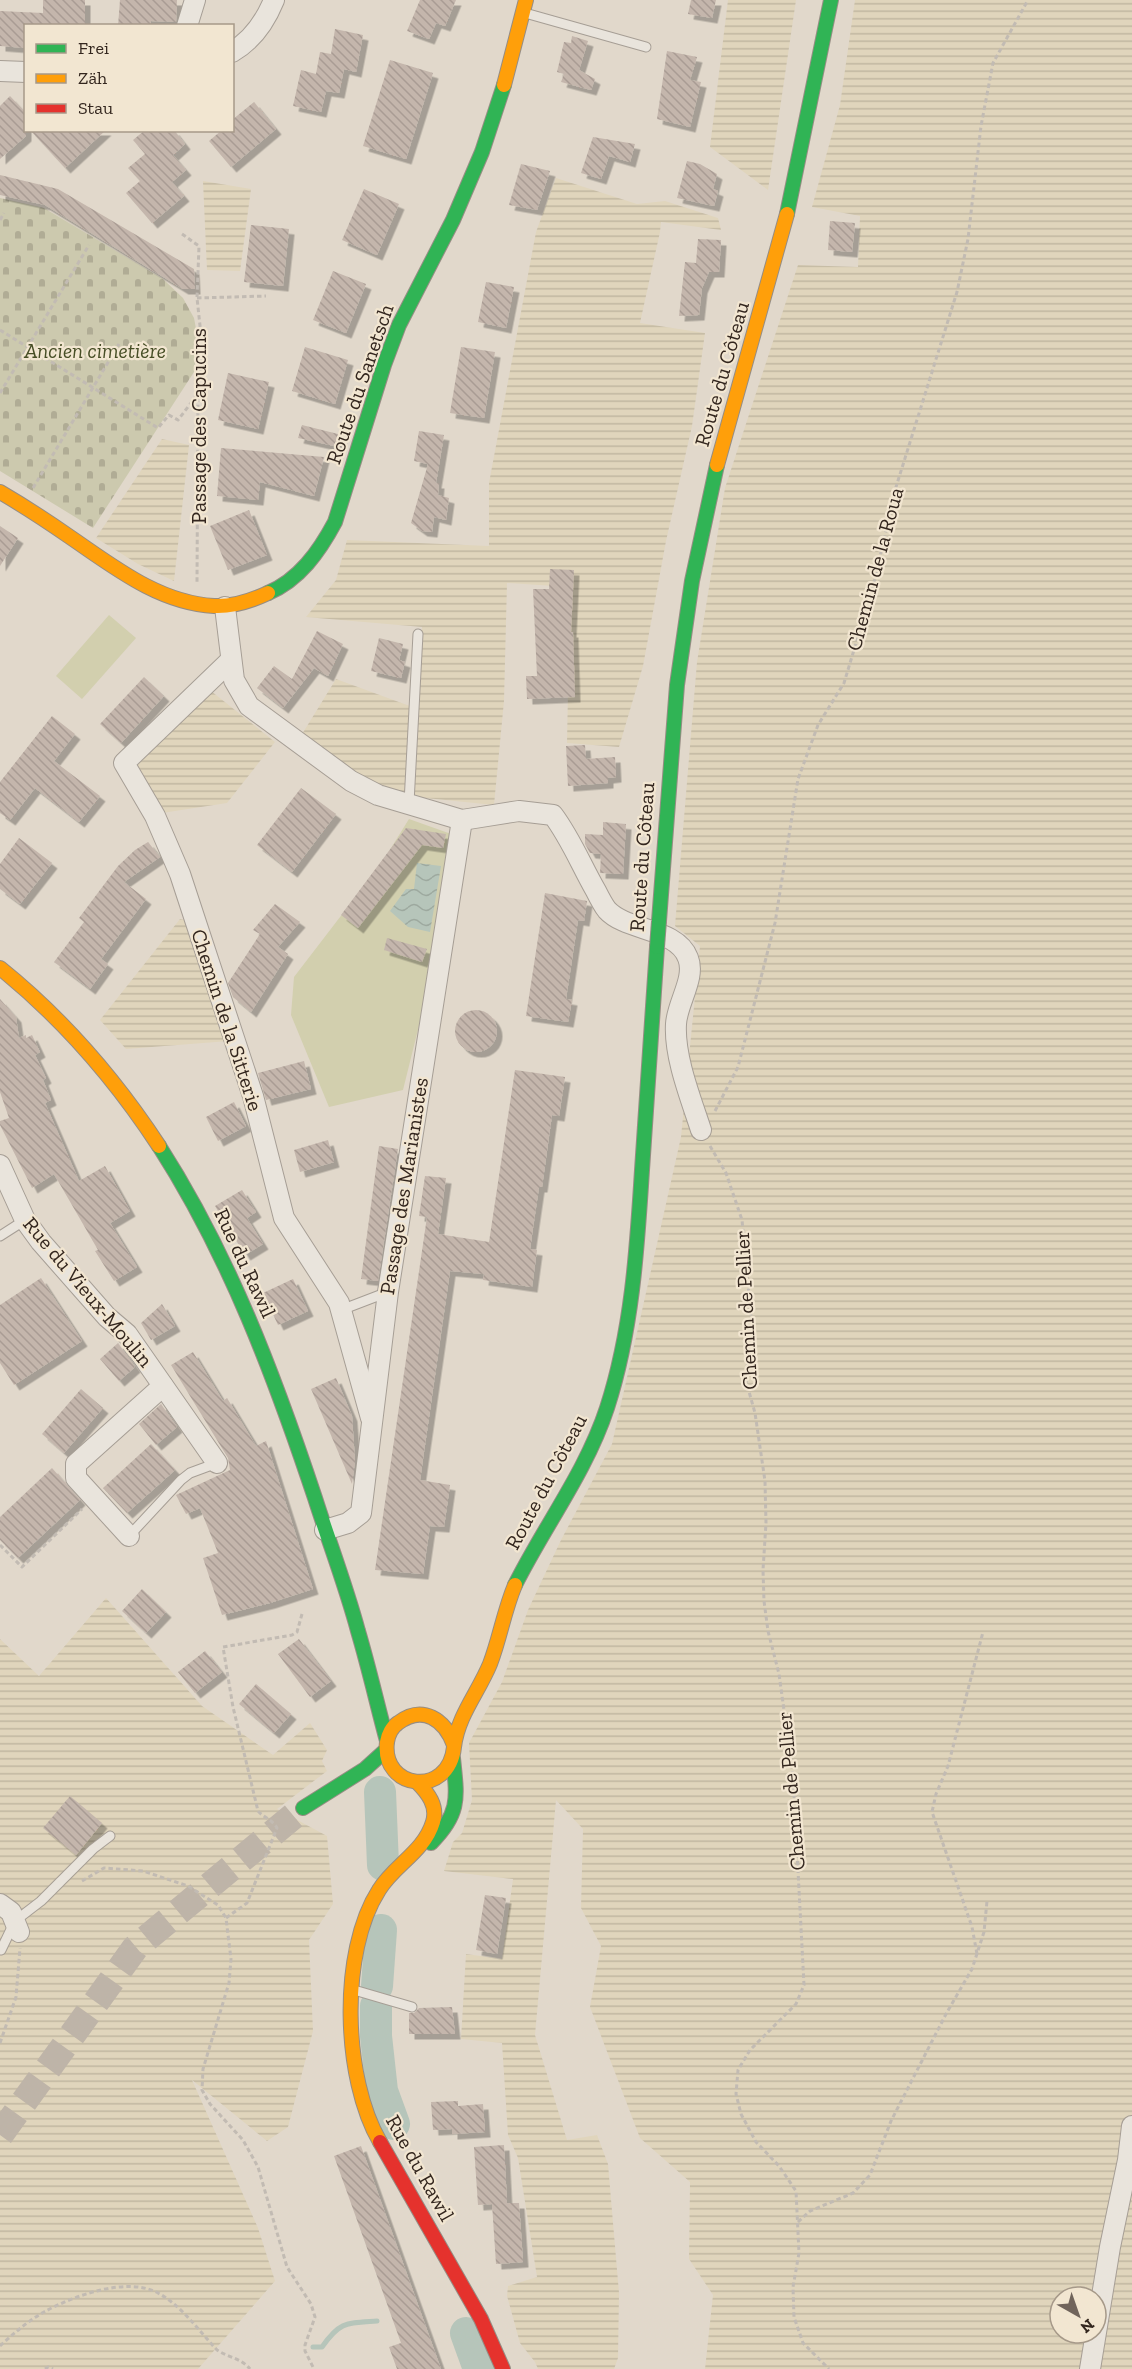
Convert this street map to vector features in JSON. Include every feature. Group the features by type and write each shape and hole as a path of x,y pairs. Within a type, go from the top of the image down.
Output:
{"street":[{"path":"188,24 195,0"},
{"path":"234,51 249,42 259,29 274,0"},
{"name":"Route du Côteau","path":"454,1751 470,1698 489,1667 515,1586 590,1450 612,1395 622,1361 634,1291 677,685 692,581 719,458 792,197 831,0"},
{"name":"Route du Sanetsch","path":"0,492 113,566 165,595 199,605 225,607 248,602 268,594 302,570 318,553 331,532 340,510 384,364 399,325 453,220 482,152 501,93 524,6"},
{"path":"0,71 24,72"},
{"path":"225,607 234,680 249,706 351,781 378,795 462,820 519,811 553,815 568,835 585,872 608,911 678,944 688,956 690,966 676,1023 677,1040 686,1084 701,1130"},
{"name":"Chemin de la Sitterie","path":"231,660 124,763 155,816 180,874 253,1096 284,1218 339,1303 370,1418"},
{"name":"Passage des Marianistes","path":"325,1530 348,1523 360,1513 370,1418 388,1292 462,820"},
{"name":"Rue du Rawil","path":"0,968 52,1012 91,1055 135,1110 179,1178 229,1271 249,1317 298,1447 358,1630 387,1745"},
{"name":"Rue du Vieux-Moulin","path":"0,1165 26,1220 41,1242 107,1317 127,1334 216,1463"},
{"name":"Rue du Vieux-Moulin","path":"129,1536 76,1478 76,1464 163,1386"},
{"name":"Rue du Rawil","path":"358,1630 387,1688"},
{"name":"Route du Côteau","path":"427,1715 451,1709 470,1698"},
{"path":"382,1783 432,1780 447,1769 454,1751 447,1727 427,1715 402,1705"},
{"path":"303,1808 365,1769 387,1745 392,1730 400,1721 411,1716 427,1715"},
{"path":"387,1745 391,1766 410,1780"},
{"name":"Rue du Rawil","path":"390,1876 438,1836 453,1815 458,1802 454,1751"},
{"name":"Rue du Rawil","path":"410,1780 432,1800 435,1813 434,1822 425,1840 379,1890 362,1922 352,1990 352,2040 355,2065 373,2131 481,2319 516,2369"},
{"path":"316,1800 360,1789"},
{"path":"0,1904 10,1912 17,1926"},
{"path":"1090,2369 1110,2247 1128,2160 1132,2126"},
{"name":"Rue du Rawil","path":"481,2319 503,2369"}],"lane":[{"path":"524,6 646,47"},
{"path":"409,803 418,634"},
{"path":"0,1236 26,1220"},
{"path":"341,1310 388,1292"},
{"path":"129,1536 190,1473 216,1463"},
{"path":"1,1950 17,1926 40,1901 93,1849 110,1836"},
{"path":"352,1990 412,2007"}],"path":[{"name":"Chemin de la Roua","path":"701,1130 721,1102 738,1067 775,923 798,780 818,725 844,683 873,587 896,487 957,292 972,216 981,126 993,63 1028,0"},
{"path":"0,220 4,213"},
{"name":"Passage des Capucins","path":"183,234 199,246 197,298 202,344 198,394 197,591"},
{"path":"1,390 89,245"},
{"path":"197,298 266,296"},
{"path":"0,330 158,428 169,415 177,420 198,394"},
{"path":"31,490 119,344"},
{"name":"Chemin de Pellier","path":"701,1130 726,1173 742,1220 751,1317 746,1381 755,1413 765,1481 766,1523 762,1570 764,1601 768,1631 779,1674 793,1775 804,1985 796,2004 750,2050 738,2070 736,2094 741,2114 756,2142 779,2166 796,2191 799,2253 793,2287 794,2317 803,2343 829,2369"},
{"path":"0,1545 22,1567 94,1498"},
{"path":"226,1918 247,1903 277,1828 258,1811 223,1647 292,1635 297,1632 303,1614"},
{"path":"978,1956 972,1927 932,1812 936,1794 948,1766 983,1632"},
{"path":"81,1881 104,1868 143,1871 188,1886 218,1905 226,1918 231,1959 229,1983 203,2069 202,2090 210,2104 243,2140 258,2167 287,2267 311,2304 315,2317 305,2345 305,2351 314,2369"},
{"path":"798,2222 810,2211 853,2193 870,2175 891,2121 978,1956 984,1932 987,1901"},
{"path":"0,2043 16,1997 20,1952 17,1926"},
{"path":"0,2346 24,2325 46,2311 104,2290 135,2286 144,2287 167,2299 225,2356 240,2360 250,2369"},
{"path":"45,2369 48,2367 53,2369"}],"shaded area":[{"path":"728,0 796,0 768,190 710,147"},
{"path":"855,0 1132,0 1132,2369 705,2369 713,2295 689,2259 690,2182 640,2138 590,2007 601,1946 581,1908 583,1829 556,1800 535,2035 567,2140 597,2135 608,2164 619,2293 618,2358 614,2369 538,2369 520,2343 507,2296 508,2286 537,2277 518,2158 508,2135 502,2043 461,2039 466,1954 502,1959 513,1879 444,1871 453,1842 462,1833 472,1800 469,1743 502,1682 528,1610 561,1540 612,1444 681,1137 700,946 675,926 697,662 725,488 798,265 858,267 860,216 812,207 840,105"},
{"path":"556,178 637,204 665,201 718,218 721,230 661,222 640,323 705,333 692,426 666,541 643,666 619,747 567,743 570,587 507,583 504,701 494,805 416,797 358,779 299,739 336,679 418,709 422,627 306,617 336,580 347,540 489,546 489,483 536,232"},
{"path":"203,181 251,189 240,271 207,270"},
{"path":"162,439 189,445 174,581 138,564 96,538"},
{"path":"109,615 136,638 82,699 56,676"},
{"path":"211,691 275,742 227,803 162,813 134,768"},
{"path":"409,819 454,835 434,965 403,1090 329,1107 291,1015 294,977 383,861"},
{"path":"180,919 193,922 229,1041 126,1049 100,1020"},
{"path":"106,1598 202,1706 273,1755 310,1723 327,1750 322,1761 327,1771 277,1809 327,1836 333,1904 309,1940 313,2031 288,2127 267,2141 192,2080 258,2228 275,2281 198,2369 0,2369 0,1639 39,1676"}],"green space":[{"name":"Ancien cimetière","path":"0,198 44,208 163,279 183,298 194,318 198,339 194,372 93,528 0,471"}],"water":[{"path":"417,863 441,866 430,932 408,927 390,911 406,889 414,889"}],"building":[{"path":"43,0 85,0 85,24 24,24 24,48 0,46 0,11 43,13"},
{"path":"120,0 177,0 176,22 151,21 151,24 118,24"},
{"path":"420,0 456,0 445,26 436,23 429,39 407,31"},
{"path":"691,0 716,0 712,18 688,14"},
{"path":"335,29 363,35 356,72 344,69 339,93 326,91 321,112 293,106 301,70 316,74 320,52 331,54"},
{"path":"572,36 588,41 579,70 595,79 591,90 561,82 564,74 557,72 564,42 571,43"},
{"path":"667,51 697,57 690,80 701,82 690,127 657,119"},
{"path":"390,60 433,73 406,159 363,146"},
{"path":"10,96 24,111 26,136 0,159 0,106"},
{"path":"254,102 276,129 231,167 209,141 220,132 234,132 234,118"},
{"path":"32,132 104,132 65,168"},
{"path":"143,132 176,132 185,144 173,155 186,170 172,182 184,196 152,223 126,193 140,181 128,168 145,154 133,140"},
{"path":"593,137 635,144 630,162 609,156 601,179 581,173"},
{"path":"687,161 700,164 717,174 713,189 718,191 714,206 677,198"},
{"path":"521,164 550,171 537,210 509,205"},
{"path":"0,175 58,189 194,269 195,289 183,289 45,205 0,195"},
{"path":"364,189 399,204 377,255 342,240"},
{"path":"830,221 855,223 852,252 828,250"},
{"path":"251,225 289,229 283,286 244,282"},
{"path":"698,239 721,240 719,272 709,272 702,288 699,315 679,316 685,262 696,263"},
{"path":"333,271 366,284 346,333 313,320"},
{"path":"486,282 514,287 506,328 478,322"},
{"path":"305,347 348,360 335,404 292,391"},
{"path":"461,347 495,352 484,418 450,413"},
{"path":"228,373 269,382 258,429 218,420"},
{"path":"302,425 342,435 339,447 298,438"},
{"path":"419,431 444,435 436,483 439,483 438,495 449,498 446,520 434,517 432,532 422,531 411,523 428,464 414,461"},
{"path":"221,448 324,457 314,496 260,482 258,500 217,496"},
{"path":"249,510 267,555 228,570 210,526"},
{"path":"0,526 18,538 0,566"},
{"path":"550,569 574,570 571,632 573,632 575,697 527,699 526,676 537,676 533,589 549,589"},
{"path":"317,631 343,644 328,676 314,668 283,708 257,688 274,666 292,679"},
{"path":"379,638 403,644 399,660 405,662 401,678 371,671"},
{"path":"144,677 164,696 121,743 100,724"},
{"path":"52,716 75,734 54,761 100,796 79,822 35,788 10,820 0,813 0,782"},
{"path":"585,745 586,759 615,757 616,777 608,778 608,783 568,786 566,746"},
{"path":"301,788 336,814 292,872 257,845"},
{"path":"603,822 626,824 623,874 600,873 601,854 590,853 585,844 585,834 603,835"},
{"path":"406,828 446,834 443,848 422,845 358,928 341,915"},
{"path":"19,838 52,863 20,904 0,889 0,864"},
{"path":"148,842 160,857 124,882 146,899 101,959 108,964 90,989 54,962 84,922 79,918 118,866 135,850"},
{"path":"545,893 587,901 584,921 578,920 566,999 572,1000 568,1022 526,1016"},
{"path":"275,904 300,922 278,947 288,954 251,1012 233,997 228,983 260,934 253,930"},
{"path":"387,938 427,949 422,962 384,950"},
{"path":"0,999 16,1017 19,1038 32,1035 40,1052 35,1055 46,1078 43,1080 51,1100 45,1103 79,1181 105,1166 130,1211 110,1223 137,1267 114,1281 95,1251 98,1250 54,1174 32,1188 0,1125 0,1121 9,1118 0,1092"},
{"path":"476,1010 491,1016 497,1031 491,1046 476,1052 461,1046 455,1031 461,1016"},
{"path":"304,1061 311,1089 266,1100 258,1073"},
{"path":"515,1070 565,1077 559,1116 552,1115 542,1187 539,1187 530,1249 537,1250 532,1287 483,1280 484,1274 450,1271 420,1480 450,1485 444,1527 430,1526 423,1574 375,1570 427,1217 419,1216 425,1176 446,1178 438,1234 489,1242"},
{"path":"234,1102 246,1126 218,1141 206,1117"},
{"path":"328,1140 334,1162 300,1172 294,1150"},
{"path":"379,1146 398,1149 378,1281 361,1279"},
{"path":"242,1190 256,1212 247,1218 263,1244 245,1255 215,1206"},
{"path":"41,1278 82,1341 14,1385 0,1363 0,1305"},
{"path":"293,1279 308,1311 278,1325 263,1293"},
{"path":"162,1304 175,1326 151,1340 141,1323"},
{"path":"118,1343 135,1367 119,1381 100,1359"},
{"path":"193,1352 223,1401 227,1398 256,1446 266,1441 313,1589 222,1615 203,1558 218,1553 200,1508 186,1514 176,1495 230,1470 228,1458 171,1365"},
{"path":"336,1378 352,1416 355,1461 352,1484 311,1389"},
{"path":"81,1389 103,1408 64,1453 42,1434"},
{"path":"161,1404 177,1427 156,1445 139,1424"},
{"path":"151,1444 175,1470 127,1513 103,1488"},
{"path":"52,1468 80,1500 18,1558 0,1540 0,1517"},
{"path":"142,1589 166,1612 146,1633 122,1611"},
{"path":"299,1639 331,1681 310,1697 278,1654"},
{"path":"205,1651 222,1672 195,1693 178,1672"},
{"path":"256,1684 291,1714 274,1733 239,1704"},
{"path":"70,1796 102,1823 76,1855 43,1828"},
{"path":"485,1895 506,1898 497,1954 476,1950"},
{"path":"452,2007 455,2034 409,2034 409,2013 414,2013 419,2008"},
{"path":"458,2101 458,2106 483,2104 485,2132 452,2134 452,2129 433,2130 431,2102"},
{"path":"504,2145 507,2203 519,2203 523,2262 496,2264 492,2204 478,2205 474,2147"},
{"path":"361,2146 441,2369 397,2369 389,2347 401,2343 334,2156"}],"waterway":[{"path":"380,1792 383,1865"},
{"path":"377,1986 381,1930"},
{"path":"376,2006 376,2036 382,2091 394,2124"},
{"path":"313,2347 322,2347 334,2332 345,2325 377,2321"},
{"path":"466,2333 479,2369"}],"tunnel":[{"path":"0,2135 135,1948 303,1808"}],"traffic: fast":[{"path":"787,214 831,0"},
{"path":"268,593 299,573 322,544 335,522 384,365 399,325 453,220 482,152 504,85"},
{"path":"659,921 677,685 692,581 717,465"},
{"path":"657,947 659,921"},
{"path":"515,1585 588,1454 607,1408 622,1350 628,1320 638,1230 657,947"},
{"path":"159,1146 207,1230 266,1361 348,1597 387,1741"},
{"path":"303,1808 365,1769 386,1750"},
{"path":"431,1843 448,1823 455,1804 453,1758"}],"traffic: slow":[{"path":"504,85 526,0"},
{"path":"717,465 787,214"},
{"path":"0,492 138,582 174,598 214,606 228,606 268,593"},
{"path":"0,968 45,1007 106,1073 159,1146"},
{"path":"454,1745 439,1722 424,1715 416,1715 407,1717 392,1729 387,1742 388,1758 394,1770 404,1778 416,1782 429,1780 441,1774 449,1763 464,1714 490,1664 515,1585"},
{"path":"380,2142 368,2116 353,2051 352,1980 357,1947 366,1916 379,1890 392,1873 423,1842 433,1822 433,1805 417,1782"}],"traffic: jam":[{"path":"380,2142 481,2319 503,2369"}]}
